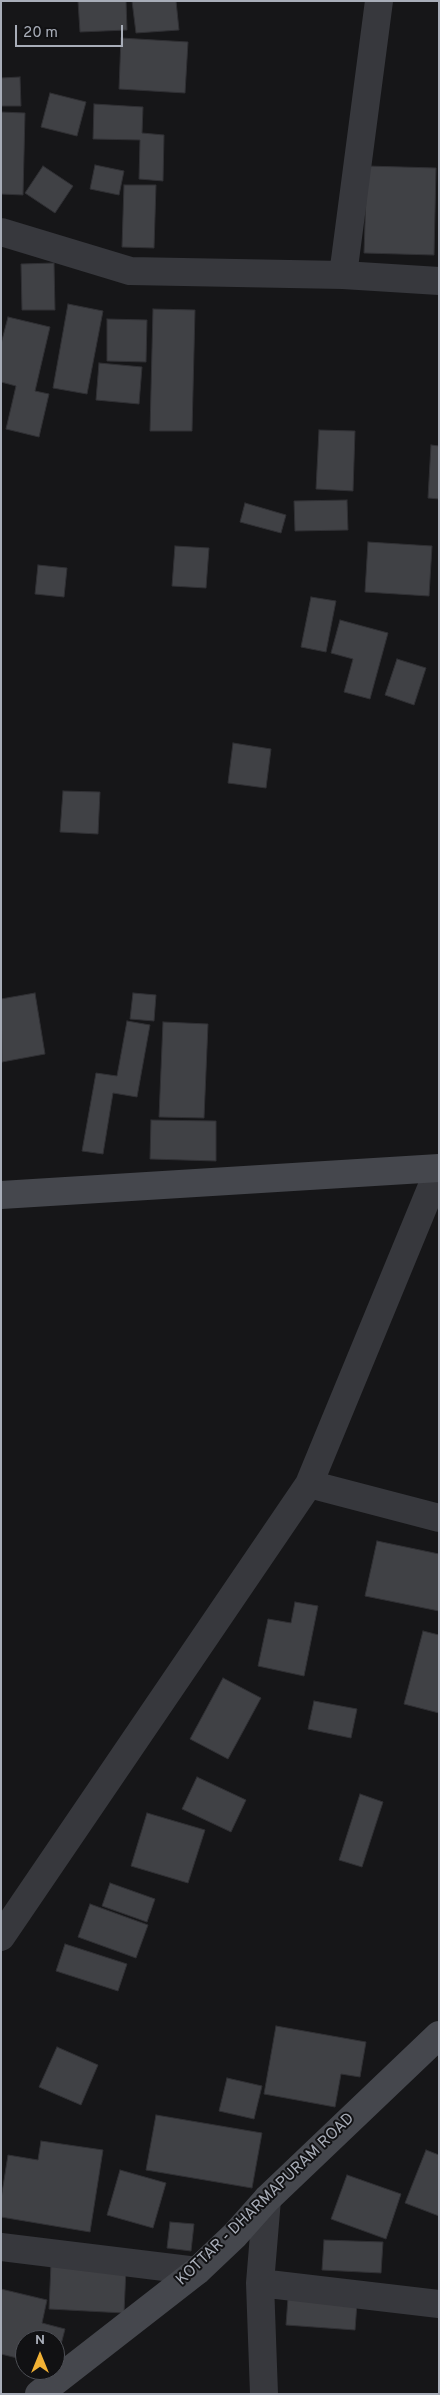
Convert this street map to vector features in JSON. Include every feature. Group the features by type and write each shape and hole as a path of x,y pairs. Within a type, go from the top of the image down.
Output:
{"main road":[{"path":"1,1195 439,1168"},
{"name":"KOTTAR - DHARMAPURAM ROAD","path":"39,2394 197,2271 235,2235 267,2198 439,2035"}],"street":[{"path":"343,275 379,1"},
{"path":"1,232 130,271 343,275 439,281"},
{"path":"1,1937 310,1484 439,1168"},
{"path":"310,1484 439,1518"},
{"path":"264,2394 260,2283 267,2198"},
{"path":"1,2248 197,2271"},
{"path":"260,2283 439,2304"}],"building":[{"path":"78,1 126,1 127,30 80,32"},
{"path":"132,1 176,1 179,30 136,33"},
{"path":"121,38 188,42 185,93 119,89"},
{"path":"20,77 21,106 1,106 1,78"},
{"path":"50,93 86,102 77,136 41,127"},
{"path":"94,104 143,107 142,133 164,135 163,181 139,179 140,140 93,139"},
{"path":"1,112 25,113 23,195 1,194"},
{"path":"95,165 124,171 119,195 90,189"},
{"path":"43,166 73,186 55,213 25,193"},
{"path":"367,166 436,168 434,255 364,253"},
{"path":"124,185 156,185 154,248 122,247"},
{"path":"54,263 55,310 22,310 21,264"},
{"path":"68,304 103,311 87,394 53,388"},
{"path":"153,309 195,310 192,431 150,431"},
{"path":"8,317 50,327 35,391 49,394 39,437 6,429 16,386 1,382 1,344"},
{"path":"107,319 147,320 146,362 107,361"},
{"path":"99,363 142,367 139,404 96,400"},
{"path":"319,430 355,431 353,491 316,489"},
{"path":"431,445 439,446 439,499 428,498"},
{"path":"347,500 348,530 295,531 294,501"},
{"path":"245,503 286,515 281,533 240,522"},
{"path":"368,542 432,546 429,596 365,592"},
{"path":"175,546 209,548 206,588 172,586"},
{"path":"38,565 67,568 64,597 35,594"},
{"path":"311,597 336,601 326,652 301,647"},
{"path":"340,620 388,633 370,699 344,692 353,659 331,653"},
{"path":"397,659 426,668 414,705 385,695"},
{"path":"233,743 271,749 266,788 228,783"},
{"path":"63,791 100,792 98,834 60,832"},
{"path":"35,993 45,1054 2,1062 1,999"},
{"path":"133,993 156,995 154,1021 130,1019"},
{"path":"127,1021 150,1025 137,1097 113,1093 103,1154 82,1151 96,1073 117,1076"},
{"path":"163,1022 208,1024 204,1118 159,1117"},
{"path":"151,1120 216,1121 216,1161 150,1159"},
{"path":"377,1541 439,1554 439,1611 365,1596"},
{"path":"295,1602 318,1606 304,1676 258,1666 268,1619 291,1623"},
{"path":"423,1631 439,1635 439,1713 404,1704"},
{"path":"223,1678 261,1698 228,1759 190,1739"},
{"path":"314,1701 357,1709 351,1738 308,1729"},
{"path":"197,1777 246,1800 231,1832 182,1809"},
{"path":"360,1794 383,1802 362,1867 339,1860"},
{"path":"147,1813 205,1830 188,1883 131,1866"},
{"path":"110,1883 155,1899 147,1922 102,1906"},
{"path":"90,1904 148,1925 136,1958 78,1937"},
{"path":"65,1944 127,1964 118,1991 56,1971"},
{"path":"276,2026 366,2042 360,2077 341,2074 335,2107 264,2094"},
{"path":"57,2047 98,2065 81,2105 39,2087"},
{"path":"227,2078 262,2086 254,2119 219,2111"},
{"path":"156,2115 262,2133 252,2188 146,2170"},
{"path":"41,2141 103,2150 90,2232 1,2217 1,2199 8,2155 38,2160"},
{"path":"426,2150 439,2155 439,2216 405,2203"},
{"path":"120,2170 166,2183 153,2228 107,2215"},
{"path":"347,2175 401,2194 386,2239 331,2219"},
{"path":"170,2222 194,2224 191,2251 167,2248"},
{"path":"324,2240 383,2242 381,2273 322,2270"},
{"path":"51,2264 126,2268 124,2313 49,2309"},
{"path":"1,2289 47,2300 42,2323 65,2330 15,2330 15,2358 1,2354"},
{"path":"288,2298 357,2303 355,2330 286,2325"}]}
